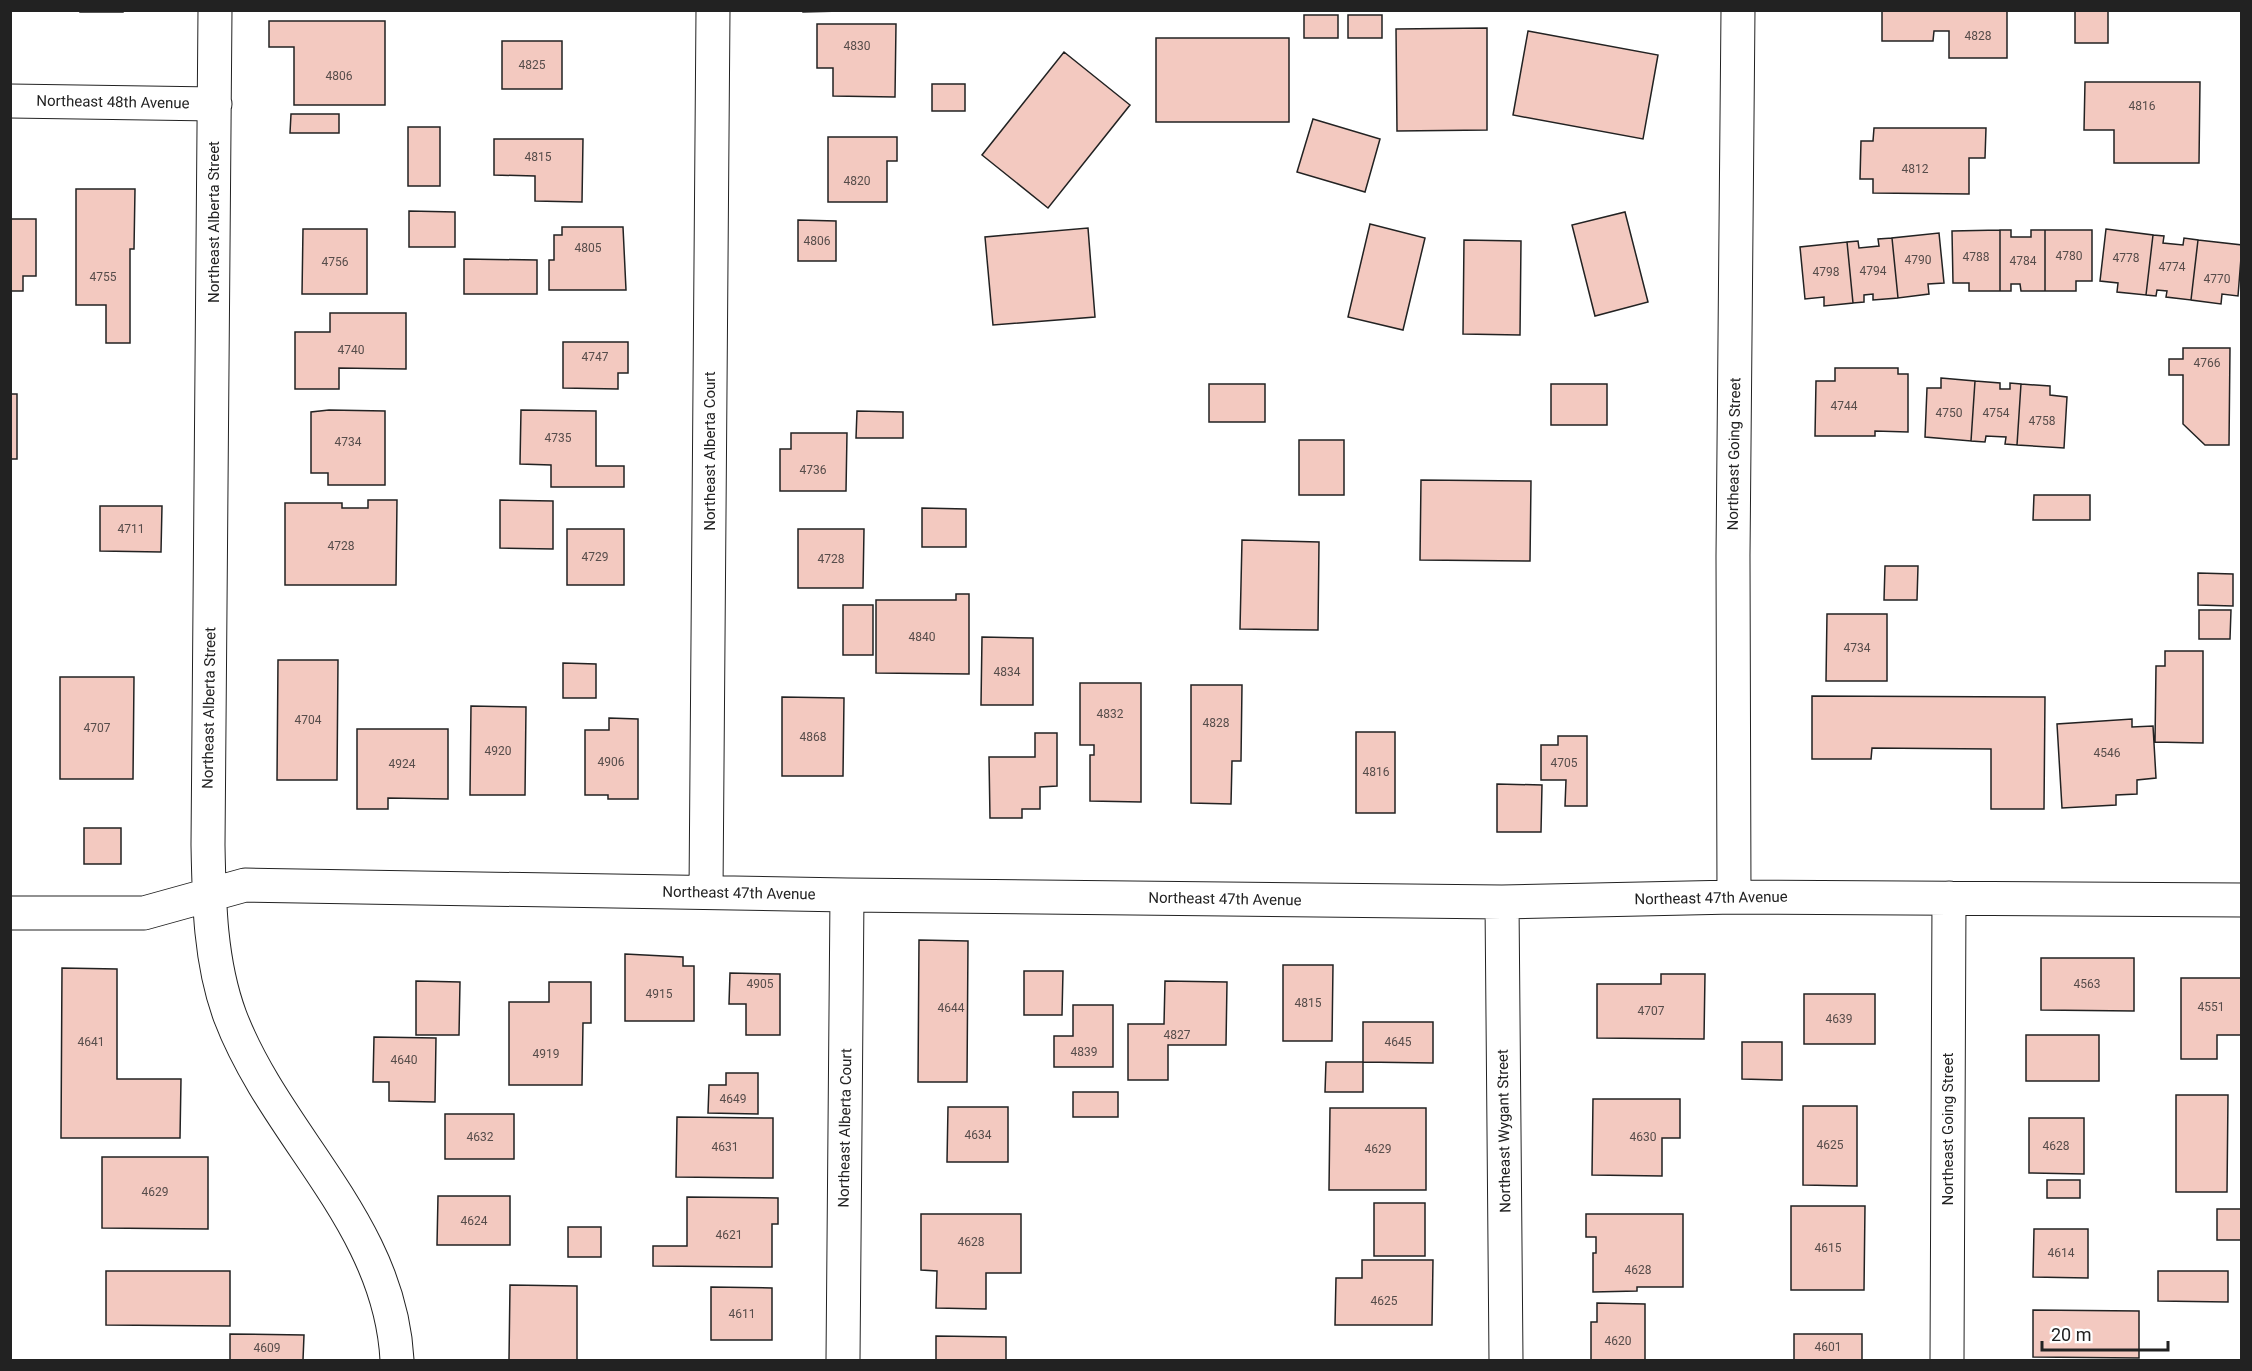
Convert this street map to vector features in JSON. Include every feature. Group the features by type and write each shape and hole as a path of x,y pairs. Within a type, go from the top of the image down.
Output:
{"street":[{"name":"Northeast Alberta Street","path":"215,10 208,821 209,895 215,956 230,1016 267,1089 357,1227 384,1288 397,1360"},
{"name":"Northeast Alberta Court","path":"706,892 713,10"},
{"name":"Northeast Going Street","path":"1734,897 1733,556 1738,10"},
{"name":"Northeast 48th Avenue","path":"10,101 215,104"},
{"name":"Northeast 47th Avenue","path":"10,913 144,913 245,885 847,895 1502,902 1734,897 2241,900"},
{"name":"Northeast Alberta Court","path":"843,1360 847,895"},
{"name":"Northeast Going Street","path":"1947,1360 1949,898"},
{"name":"Northeast Wygant Street","path":"1502,902 1506,1360"}],"building":[{"path":"80,10 123,10 123,12 80,12"},
{"path":"803,10 882,10 803,12"},
{"path":"1882,10 2007,10 2007,58 1949,58 1949,31 1934,31 1933,41 1882,41"},
{"path":"2075,10 2108,10 2108,43 2075,43"},
{"path":"1304,15 1338,15 1338,38 1304,38"},
{"path":"1348,15 1382,15 1382,38 1348,38"},
{"path":"269,21 385,21 385,105 294,105 294,47 269,47"},
{"path":"817,24 896,24 895,97 833,96 833,68 817,68"},
{"path":"1487,28 1487,130 1397,131 1396,29"},
{"path":"1528,31 1658,55 1643,139 1513,115"},
{"path":"1156,38 1289,38 1289,122 1156,122"},
{"path":"502,41 562,41 562,89 502,89"},
{"path":"1064,52 1130,105 1048,208 982,155"},
{"path":"2085,82 2200,82 2199,163 2114,163 2114,130 2084,130"},
{"path":"932,84 965,84 965,111 932,111"},
{"path":"291,114 339,114 339,133 290,133"},
{"path":"1313,119 1380,139 1365,192 1297,172"},
{"path":"408,127 440,127 440,186 408,186"},
{"path":"1874,128 1986,128 1985,158 1969,158 1969,194 1873,193 1873,179 1860,179 1861,141 1873,141"},
{"path":"828,137 897,137 897,161 887,161 887,202 828,202"},
{"path":"494,139 583,139 582,202 535,201 535,176 494,175"},
{"path":"76,189 135,189 134,249 130,249 130,343 106,343 106,305 76,305"},
{"path":"409,211 455,212 455,247 409,247"},
{"path":"1625,212 1648,302 1595,316 1572,225"},
{"path":"10,219 36,219 36,276 23,276 23,291 10,291"},
{"path":"798,220 836,221 836,261 798,261"},
{"path":"1370,224 1425,238 1403,330 1348,317"},
{"path":"562,227 623,227 626,290 549,290 549,260 554,260 554,235 562,235"},
{"path":"1088,228 1095,317 993,325 985,237"},
{"path":"303,229 367,229 367,294 302,294"},
{"path":"2106,229 2153,235 2146,295 2117,292 2118,283 2100,281"},
{"path":"2000,230 2000,291 1969,291 1969,283 1953,283 1952,231"},
{"path":"2000,230 2011,230 2011,237 2031,237 2031,230 2045,230 2045,291 2021,291 2020,284 2011,284 2011,291 2000,291"},
{"path":"2045,230 2092,230 2092,281 2076,281 2076,291 2045,291"},
{"path":"1939,233 1944,283 1928,284 1929,294 1898,298 1892,238"},
{"path":"2153,235 2164,236 2163,243 2183,245 2184,238 2198,240 2191,300 2166,297 2167,291 2157,290 2156,296 2146,295"},
{"path":"1892,238 1898,298 1873,300 1873,294 1864,295 1864,302 1853,303 1847,242 1858,241 1859,248 1879,246 1878,239"},
{"path":"1464,240 1521,241 1520,335 1463,334"},
{"path":"2198,240 2242,245 2238,296 2222,294 2221,304 2191,300"},
{"path":"1847,242 1853,303 1824,306 1824,297 1805,299 1800,247"},
{"path":"464,259 537,260 537,294 464,294"},
{"path":"330,313 406,313 406,369 339,368 339,389 295,389 295,332 330,332"},
{"path":"563,342 628,342 628,373 618,373 618,389 563,388"},
{"path":"2183,348 2230,348 2229,445 2205,445 2183,424 2183,375 2169,375 2169,359 2183,359"},
{"path":"1835,368 1898,368 1898,374 1908,374 1908,432 1875,431 1875,436 1815,436 1816,381 1835,381"},
{"path":"1941,378 1975,381 1971,441 1925,437 1927,388 1941,388"},
{"path":"1975,381 2000,383 2000,389 2010,389 2010,383 2021,384 2017,445 2005,444 2006,437 1986,436 1985,442 1971,441"},
{"path":"1209,384 1265,384 1265,422 1209,422"},
{"path":"1551,384 1607,384 1607,425 1551,425"},
{"path":"2021,384 2050,386 2050,395 2067,397 2064,448 2017,445"},
{"path":"10,394 17,394 17,459 10,459"},
{"path":"521,410 596,411 596,466 624,466 624,487 551,487 551,465 520,464"},
{"path":"385,411 385,485 328,485 328,473 311,473 311,412"},
{"path":"857,411 903,412 903,438 856,438"},
{"path":"791,433 847,433 846,491 780,491 780,449 791,449"},
{"path":"1299,440 1344,440 1344,495 1299,495"},
{"path":"1421,480 1531,481 1530,561 1420,560"},
{"path":"2034,495 2090,495 2090,520 2033,520"},
{"path":"368,500 397,500 396,585 285,585 285,503 342,503 342,508 368,508"},
{"path":"500,500 553,501 553,549 500,548"},
{"path":"100,506 162,506 161,552 100,551"},
{"path":"922,508 966,509 966,547 922,547"},
{"path":"567,529 624,529 624,585 567,585"},
{"path":"798,529 864,529 863,588 798,588"},
{"path":"1242,540 1319,542 1318,630 1240,629"},
{"path":"1885,566 1918,566 1917,600 1884,600"},
{"path":"2198,573 2233,574 2233,606 2198,605"},
{"path":"956,594 969,594 969,674 876,673 876,600 956,600"},
{"path":"843,605 873,605 873,655 843,655"},
{"path":"2199,610 2231,610 2230,639 2199,639"},
{"path":"1827,614 1887,614 1887,681 1826,681"},
{"path":"982,637 1033,638 1033,705 981,705"},
{"path":"2165,651 2203,651 2203,743 2155,742 2156,666 2165,666"},
{"path":"278,660 338,660 337,780 277,780"},
{"path":"563,663 596,664 596,698 563,698"},
{"path":"60,677 134,677 133,779 60,779"},
{"path":"1080,683 1141,683 1141,802 1090,801 1090,755 1094,755 1094,745 1080,745"},
{"path":"1191,685 1242,685 1241,761 1232,761 1231,804 1191,803"},
{"path":"1812,696 2045,697 2044,809 1991,809 1991,749 1872,748 1871,759 1812,759"},
{"path":"782,697 844,698 843,776 782,776"},
{"path":"471,706 526,707 525,795 470,795"},
{"path":"609,718 638,719 638,799 608,799 608,795 585,795 585,730 609,730"},
{"path":"2132,719 2132,727 2153,726 2156,778 2137,780 2137,794 2116,795 2116,805 2062,808 2057,724"},
{"path":"357,729 448,729 448,799 388,798 388,809 357,809"},
{"path":"1356,732 1395,732 1395,813 1356,813"},
{"path":"1035,733 1057,733 1057,786 1040,787 1040,809 1022,809 1022,818 990,818 989,757 1035,757"},
{"path":"1558,736 1587,736 1587,806 1565,806 1566,780 1541,780 1541,745 1558,745"},
{"path":"1497,784 1542,785 1541,832 1497,832"},
{"path":"84,828 121,828 121,864 84,864"},
{"path":"919,940 968,941 967,1082 918,1082"},
{"path":"625,954 683,957 683,966 694,966 694,1021 625,1021"},
{"path":"2041,958 2134,958 2134,1011 2041,1010"},
{"path":"1283,965 1333,965 1332,1041 1283,1041"},
{"path":"62,968 117,969 117,1079 181,1079 180,1138 61,1138"},
{"path":"1024,971 1063,971 1062,1015 1024,1015"},
{"path":"730,973 780,974 780,1035 746,1035 746,1004 729,1004"},
{"path":"1661,974 1705,974 1704,1039 1597,1038 1597,984 1661,984"},
{"path":"2181,978 2242,978 2242,1035 2217,1035 2217,1059 2181,1059"},
{"path":"416,981 460,982 459,1035 416,1035"},
{"path":"1165,981 1227,982 1226,1045 1168,1045 1168,1080 1128,1080 1128,1024 1164,1024"},
{"path":"549,982 591,982 591,1023 583,1023 582,1085 509,1085 509,1002 549,1002"},
{"path":"1804,994 1875,994 1875,1044 1804,1044"},
{"path":"1073,1005 1113,1005 1113,1067 1054,1067 1054,1036 1073,1036"},
{"path":"1363,1022 1433,1022 1433,1063 1363,1062"},
{"path":"2026,1035 2099,1035 2099,1081 2026,1081"},
{"path":"374,1037 436,1038 435,1102 389,1101 389,1082 373,1082"},
{"path":"1742,1042 1782,1042 1782,1080 1742,1079"},
{"path":"1326,1062 1363,1062 1363,1092 1325,1092"},
{"path":"726,1073 758,1073 758,1114 708,1113 709,1085 726,1085"},
{"path":"1073,1092 1118,1092 1118,1117 1073,1117"},
{"path":"2176,1095 2228,1095 2227,1192 2176,1192"},
{"path":"1593,1099 1680,1099 1680,1138 1662,1138 1662,1176 1592,1175"},
{"path":"1803,1106 1857,1106 1857,1186 1803,1185"},
{"path":"948,1107 1008,1107 1008,1162 947,1162"},
{"path":"1330,1108 1426,1108 1426,1190 1329,1190"},
{"path":"445,1114 514,1114 514,1159 445,1159"},
{"path":"677,1117 773,1118 773,1178 676,1177"},
{"path":"2029,1118 2084,1118 2084,1174 2029,1173"},
{"path":"102,1157 208,1157 208,1229 102,1228"},
{"path":"2047,1180 2080,1180 2080,1198 2047,1198"},
{"path":"438,1196 510,1196 510,1245 437,1245"},
{"path":"687,1197 778,1198 778,1224 772,1224 772,1267 653,1266 653,1246 687,1246"},
{"path":"1374,1203 1425,1203 1425,1256 1374,1256"},
{"path":"1791,1206 1865,1206 1864,1290 1791,1290"},
{"path":"2217,1209 2242,1209 2242,1240 2217,1240"},
{"path":"921,1214 1021,1214 1021,1273 986,1273 986,1309 936,1308 937,1271 921,1270"},
{"path":"1586,1214 1683,1214 1683,1287 1637,1287 1637,1291 1593,1292 1593,1253 1596,1253 1596,1237 1586,1237"},
{"path":"568,1227 601,1227 601,1257 568,1257"},
{"path":"2034,1229 2088,1229 2088,1278 2033,1277"},
{"path":"1362,1260 1433,1260 1432,1325 1335,1325 1336,1278 1362,1278"},
{"path":"106,1271 230,1271 230,1326 106,1325"},
{"path":"2158,1271 2228,1271 2228,1302 2158,1301"},
{"path":"510,1285 577,1286 577,1360 509,1360"},
{"path":"711,1287 772,1288 772,1340 711,1340"},
{"path":"1597,1303 1645,1304 1645,1360 1591,1360 1591,1322 1597,1322"},
{"path":"2033,1310 2139,1311 2139,1358 2033,1357"},
{"path":"230,1334 304,1335 303,1360 230,1360"},
{"path":"1794,1334 1862,1334 1862,1360 1794,1360"},
{"path":"936,1336 1006,1337 1006,1360 936,1360"}]}
